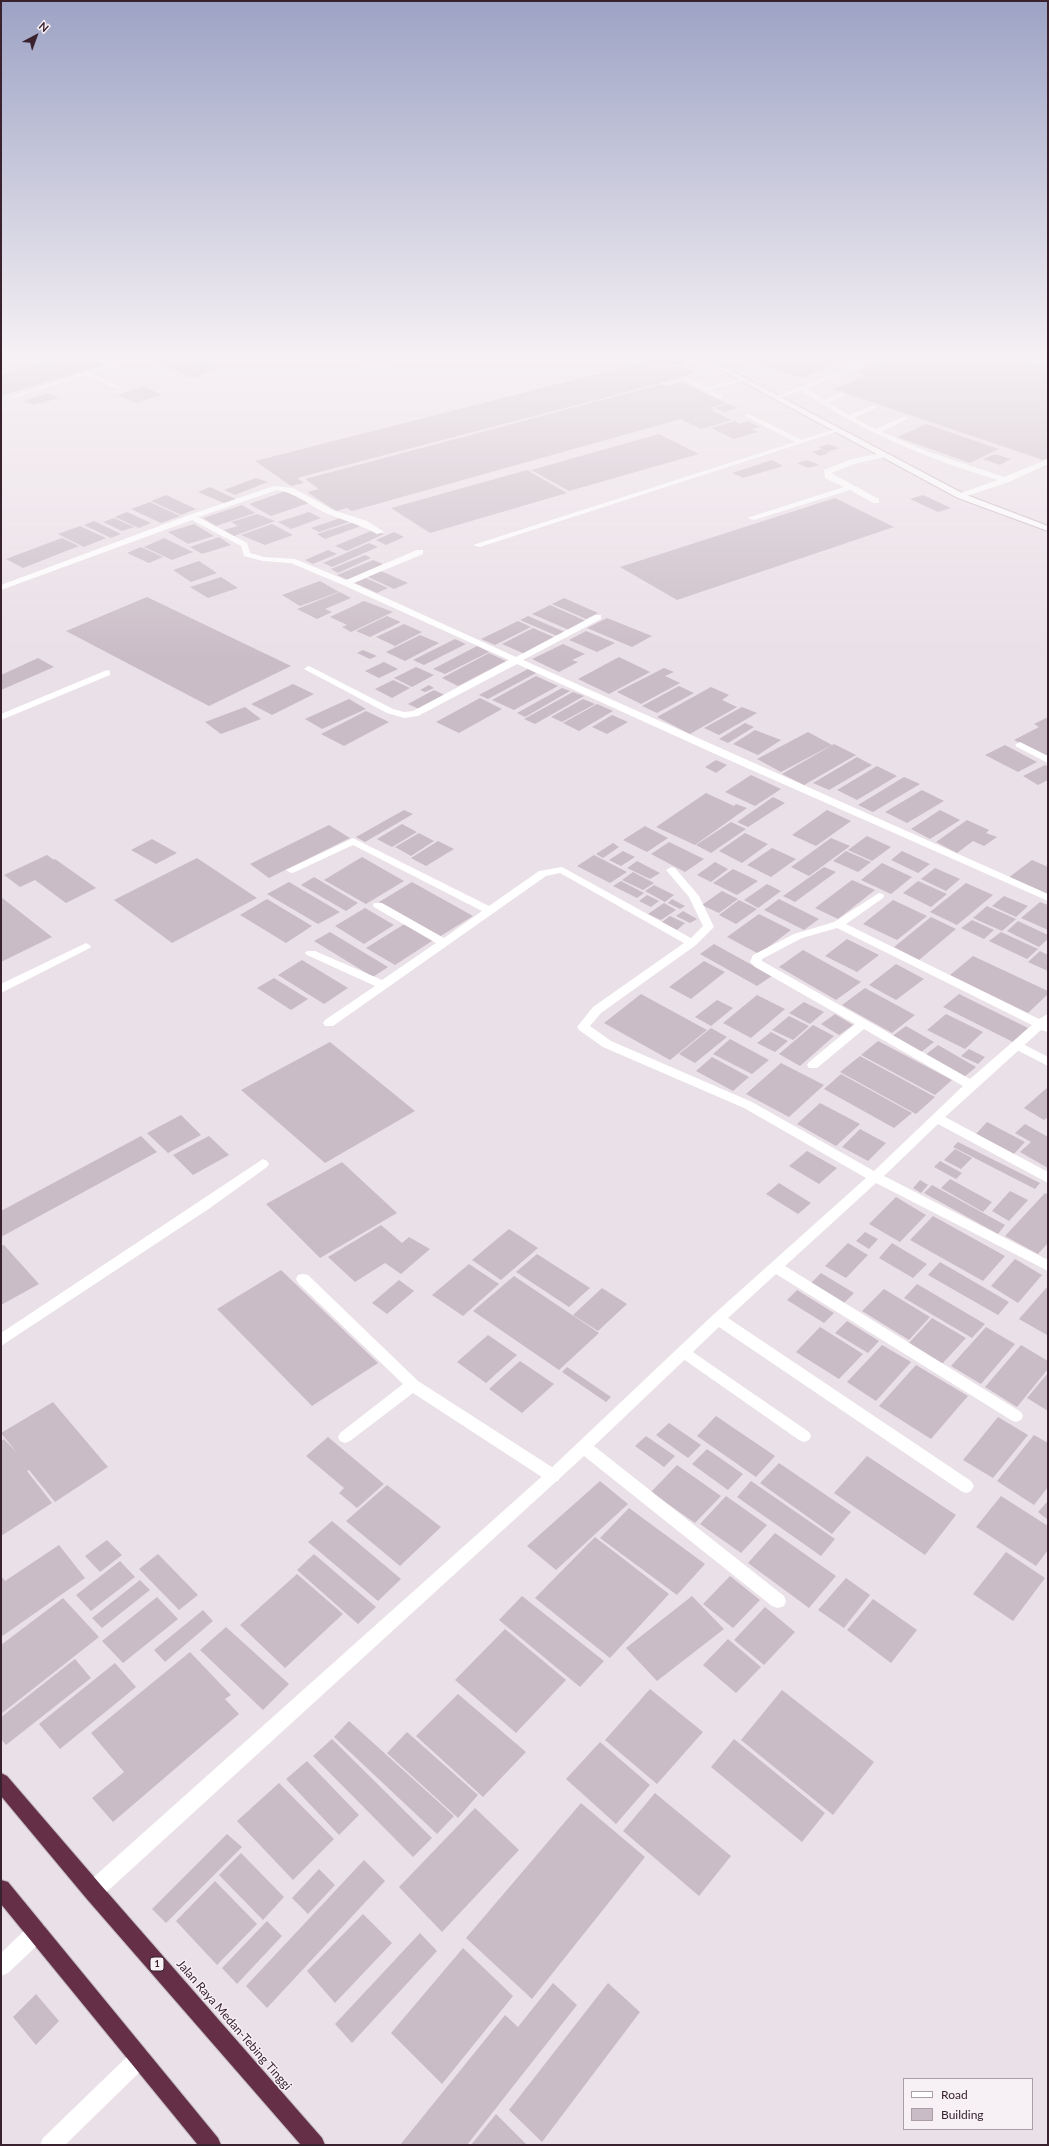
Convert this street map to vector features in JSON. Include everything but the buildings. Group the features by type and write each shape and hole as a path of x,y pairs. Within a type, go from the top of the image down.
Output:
{"highway":[{"name":"Jalan Raya Medan-Tebing Tinggi","path":"1,1782 93,1891 316,2145"},
{"path":"1,1889 211,2145"}],"street":[{"path":"477,544 750,458"},
{"path":"868,458 855,461 827,472 828,476 876,501"},
{"path":"888,458 961,496 1048,529"},
{"path":"940,458 1006,480"},
{"path":"961,496 1006,480 1048,461"},
{"path":"1,588 192,517 277,488 283,488 330,512 364,523 380,532"},
{"path":"751,518 849,488"},
{"path":"192,517 244,545 247,554 263,559 292,560 346,582 716,751 1048,898"},
{"path":"346,582 420,552"},
{"path":"308,670 390,711 410,715 422,712 598,617"},
{"path":"1,717 107,673"},
{"path":"1020,745 1048,760"},
{"path":"291,870 353,841 491,911"},
{"path":"329,1022 491,911 543,873 562,870 692,943"},
{"path":"671,870 684,882 700,904 710,927 692,943 597,1010 584,1027 607,1044 748,1105 875,1177 1048,1266"},
{"path":"879,896 838,924 798,936 757,957 756,962 971,1085"},
{"path":"378,905 445,943"},
{"path":"93,1891 553,1476 718,1319 875,1177 971,1085 1046,1024 838,924"},
{"path":"1,989 86,946"},
{"path":"311,953 383,985"},
{"path":"813,1065 864,1024"},
{"path":"1019,1046 1048,1062"},
{"path":"938,1118 1048,1178"},
{"path":"1,1340 205,1205 263,1164"},
{"path":"775,1267 1016,1416"},
{"path":"303,1280 413,1385 553,1476"},
{"path":"718,1319 966,1486"},
{"path":"684,1352 804,1436"},
{"path":"345,1436 413,1385"},
{"path":"583,1446 778,1601"},
{"path":"1,1966 37,1932"},
{"path":"50,2145 140,2058"}]}
